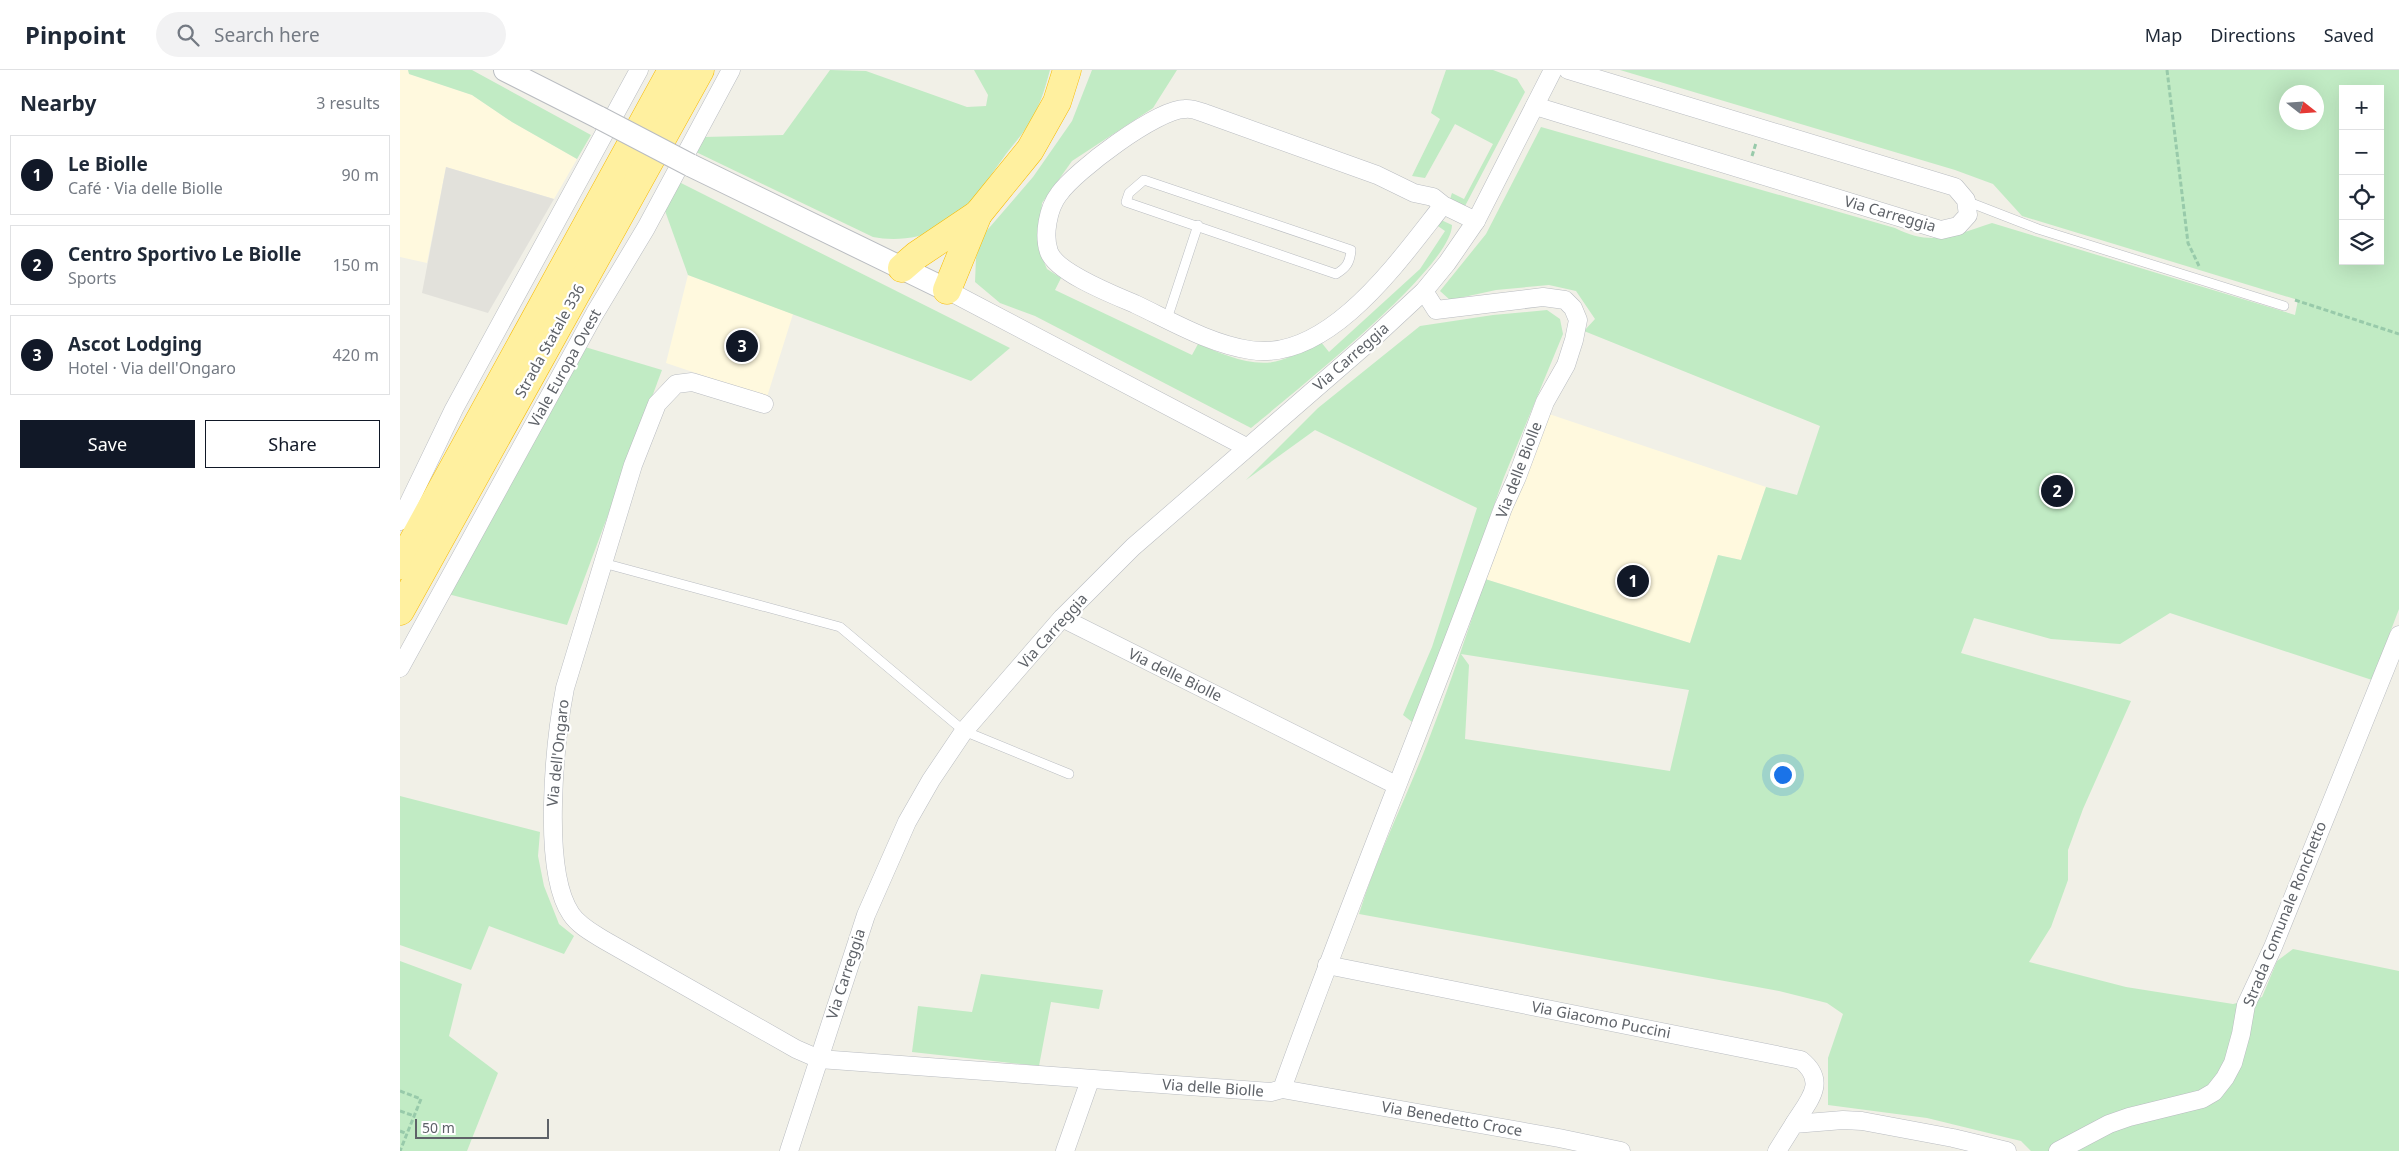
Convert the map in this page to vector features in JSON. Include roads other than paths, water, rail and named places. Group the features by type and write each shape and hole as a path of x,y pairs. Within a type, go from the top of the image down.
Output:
{"highway":[{"name":"Strada Statale 336","path":"400,611 661,114 670,70"},
{"name":"Strada Statale 336","path":"400,565 661,114 700,70"},
{"path":"661,114 704,70"},
{"path":"947,290 978,214 1035,142 1057,102 1067,70"},
{"path":"902,268 917,254 978,214"}],"street":[{"path":"505,70 690,165 947,290 1246,447"},
{"path":"400,521 454,409 639,70"},
{"name":"Viale Europa Ovest","path":"400,668 595,313 646,228 731,70"},
{"name":"Via Carreggia","path":"789,1151 866,915 907,822 931,780 964,731 1062,618 1134,546 1246,447 1368,344 1424,291 1447,263 1476,221 1553,70"},
{"path":"1568,70 1955,187 1966,200"},
{"name":"Via Carreggia","path":"1535,106 1941,230 1958,226 1968,215 1966,200"},
{"path":"1443,205 1408,249 1357,306 1311,340 1284,350 1252,351 1227,346 1105,291 1057,264 1049,252 1048,217 1058,195 1076,174 1121,141 1166,114 1186,108 1377,175 1414,193 1433,197 1443,205 1476,221"},
{"name":"Via delle Biolle","path":"819,1059 1271,1092 1282,1089 1327,965 1396,785 1427,713 1545,402 1566,365 1578,320 1573,308 1565,300 1543,297 1436,310 1424,291"},
{"name":"Via dell'Ongaro","path":"764,404 692,382 676,384 657,404 633,465 565,688 560,716 552,821 556,862 563,898 571,914 588,930 796,1049 819,1059"},
{"name":"Via delle Biolle","path":"1062,618 1396,785"},
{"name":"Strada Comunale Ronchetto","path":"2058,1151 2109,1124 2129,1117 2202,1099 2214,1092 2225,1078 2233,1063 2246,1005 2273,946 2399,635"},
{"name":"Via Giacomo Puccini","path":"1327,965 1801,1060 1812,1069 1816,1081 1813,1094 1794,1124"},
{"path":"1066,1151 1090,1080"},
{"name":"Via Benedetto Croce","path":"1282,1089 1559,1138 1621,1151"},
{"path":"1777,1151 1794,1124 1843,1120 1953,1138 2006,1151"}],"lane":[{"path":"1144,180 1351,250 1350,261 1344,269 1336,274 1198,225 1126,202 1128,193 1144,180"},
{"path":"1966,200 2038,229 2284,306"},
{"path":"1167,319 1198,225"},
{"path":"603,562 840,627 964,731 1069,774"}],"place":[{"name":"Ascot Lodging","path":"742,346"},
{"name":"Centro Sportivo Le Biolle","path":"2057,491"},
{"name":"Le Biolle","path":"1633,581"}]}
